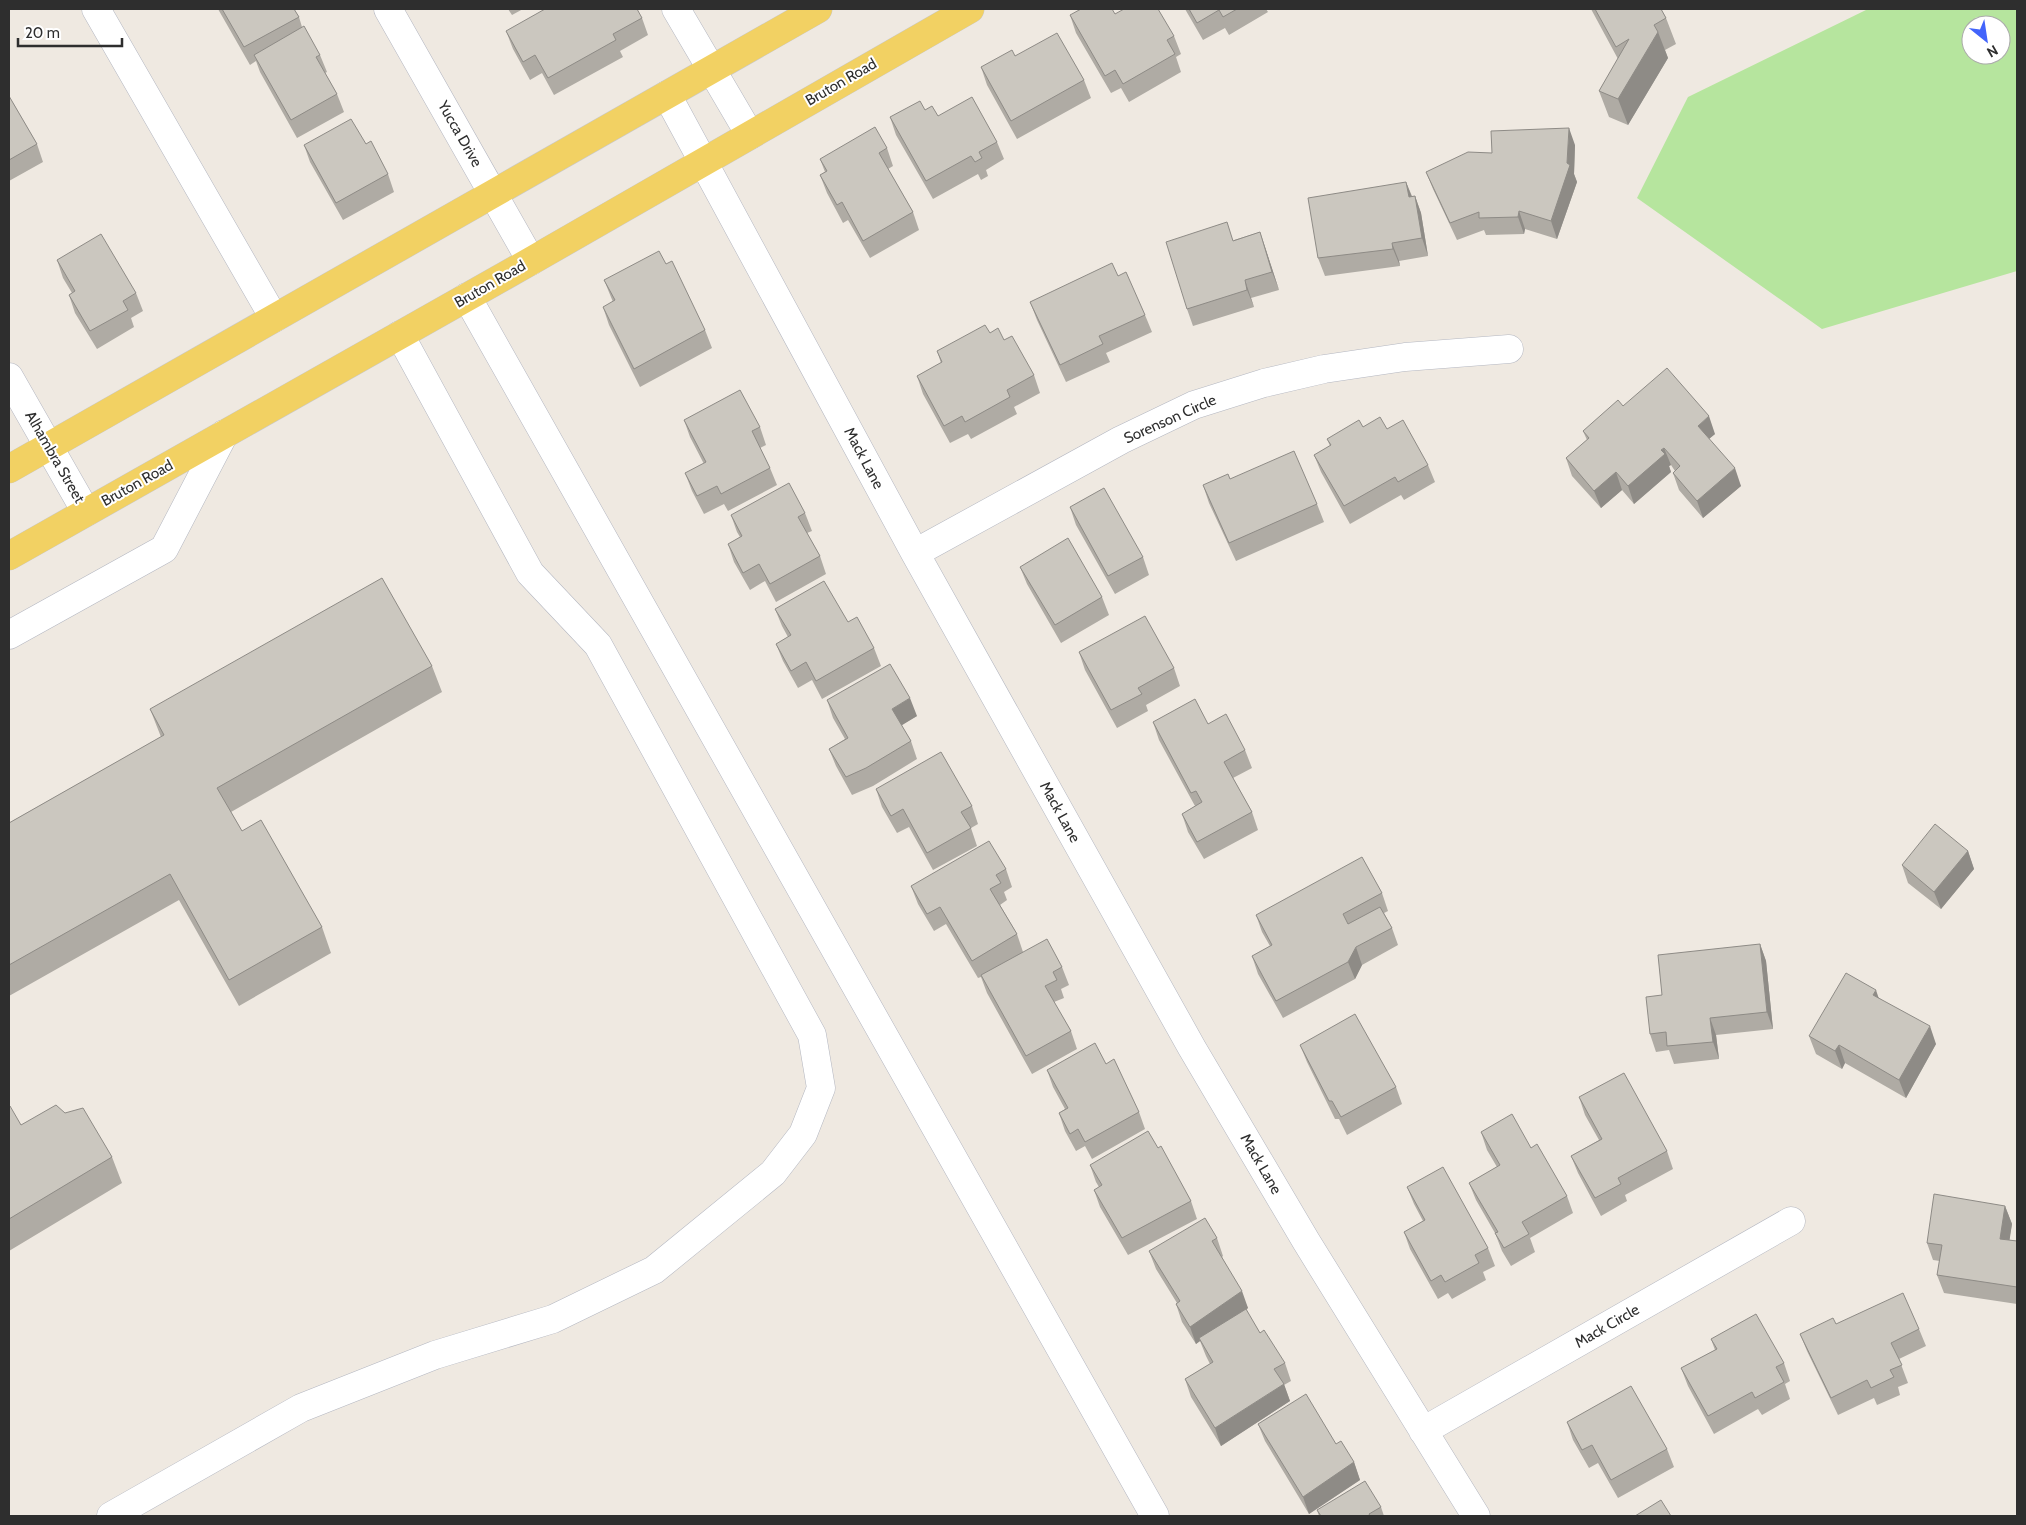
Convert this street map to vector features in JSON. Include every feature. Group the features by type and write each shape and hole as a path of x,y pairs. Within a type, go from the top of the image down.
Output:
{"main road":[{"path":"9,469 818,9"},
{"name":"Bruton Road","path":"9,556 531,261 963,10"}],"street":[{"path":"96,9 274,318"},
{"name":"Yucca Drive","path":"388,9 531,261"},
{"path":"676,9 750,135"},
{"name":"Mack Lane","path":"667,95 915,554 1192,1048 1306,1241 1476,1516"},
{"path":"467,297 1155,1516"},
{"path":"111,1516 301,1408 435,1355 552,1319 654,1270 773,1173 803,1134 821,1088 812,1035 598,645 530,573 400,335"},
{"name":"Sorenson Circle","path":"915,554 1121,440 1194,405 1264,382 1324,368 1405,357 1509,349"},
{"name":"Alhambra Street","path":"9,377 86,512"},
{"path":"9,635 164,549 224,434"},
{"name":"Mack Circle","path":"1423,1431 1791,1222"}],"green space":[{"path":"1868,9 2017,9 2017,271 1822,329 1637,198 1688,97"}],"building":[{"path":"222,9 294,9 299,17 244,47"},
{"path":"545,9 637,9 642,18 613,34 616,40 548,78 535,55 523,62 506,31"},
{"path":"1081,9 1112,9 1115,14 1124,9 1158,9 1174,36 1167,40 1175,54 1123,84 1115,70 1105,76 1070,15"},
{"path":"1189,9 1237,9 1223,17 1219,10 1197,23"},
{"path":"1595,9 1661,9 1666,18 1654,25 1658,32 1618,99 1599,91 1629,39 1616,47"},
{"path":"304,26 320,55 316,57 337,94 291,120 254,55"},
{"path":"1057,33 1084,80 1011,121 981,67 1012,50 1015,56"},
{"path":"9,96 37,144 9,160"},
{"path":"972,97 997,142 979,152 982,158 975,162 971,156 926,181 890,117 920,101 925,110 932,106 938,116"},
{"path":"351,119 366,144 371,141 388,174 336,203 304,145"},
{"path":"875,127 887,148 879,153 913,212 863,241 842,202 837,205 820,175 827,171 820,159"},
{"path":"1569,128 1567,163 1570,165 1551,221 1519,211 1518,217 1479,218 1479,212 1450,223 1426,172 1468,152 1492,153 1491,131"},
{"path":"1406,182 1409,197 1415,196 1422,238 1392,243 1393,249 1318,258 1308,198"},
{"path":"1227,222 1233,241 1260,232 1272,272 1245,280 1247,290 1187,309 1166,242"},
{"path":"101,234 136,293 123,301 128,310 90,331 69,295 75,291 57,260"},
{"path":"659,251 666,264 672,261 705,330 634,369 603,307 615,300 604,280"},
{"path":"1112,263 1118,276 1126,272 1145,315 1099,336 1103,344 1060,365 1030,302"},
{"path":"985,325 990,333 998,328 1004,340 1012,336 1034,375 1007,390 1010,397 965,422 962,416 944,426 917,376 942,362 937,351"},
{"path":"1667,368 1709,416 1698,426 1735,468 1697,501 1673,473 1680,466 1664,448 1661,450 1665,454 1628,486 1616,472 1594,491 1566,458 1589,438 1583,431 1618,400 1623,406"},
{"path":"740,390 760,427 752,431 770,468 721,494 717,486 697,496 685,473 706,462 684,420"},
{"path":"1380,417 1387,429 1403,420 1428,465 1398,482 1395,477 1344,506 1314,455 1331,445 1327,439 1359,420 1363,427"},
{"path":"1294,451 1317,504 1229,543 1203,485 1228,474 1230,479"},
{"path":"789,483 805,513 798,517 820,556 770,584 759,564 743,573 728,544 742,536 731,515"},
{"path":"1104,488 1143,557 1108,576 1070,507"},
{"path":"1068,538 1102,597 1055,625 1020,567"},
{"path":"382,578 432,666 217,788 242,831 261,820 322,927 229,980 170,874 9,965 9,823 164,735 150,709"},
{"path":"824,581 848,622 857,617 874,648 816,681 806,662 791,671 776,644 791,635 775,609"},
{"path":"1145,616 1174,668 1138,688 1142,694 1111,710 1079,652"},
{"path":"890,664 910,698 892,709 911,741 866,768 846,777 829,749 848,738 827,700"},
{"path":"1195,699 1208,724 1226,714 1245,750 1224,762 1252,812 1197,842 1182,814 1202,802 1196,791 1191,793 1153,722"},
{"path":"941,752 972,806 961,812 971,828 927,853 903,809 891,816 876,789"},
{"path":"1935,824 1968,851 1934,892 1902,865"},
{"path":"989,841 1006,869 996,875 1001,883 990,889 1017,934 972,961 940,907 927,914 911,886"},
{"path":"1362,857 1382,893 1343,914 1348,924 1380,907 1392,928 1356,947 1348,962 1276,1001 1252,956 1272,945 1256,915"},
{"path":"1047,939 1062,967 1053,972 1057,980 1045,986 1071,1031 1026,1056 981,975"},
{"path":"1760,944 1767,1012 1710,1018 1713,1042 1667,1046 1666,1032 1650,1034 1646,997 1662,995 1658,955"},
{"path":"1846,973 1876,990 1873,995 1930,1026 1899,1080 1839,1045 1835,1051 1809,1036"},
{"path":"1355,1014 1396,1087 1341,1117 1332,1101 1329,1101 1300,1045"},
{"path":"1095,1043 1106,1064 1114,1059 1139,1112 1085,1142 1078,1129 1070,1134 1059,1113 1068,1108 1047,1070"},
{"path":"1624,1073 1667,1151 1618,1178 1621,1184 1595,1198 1571,1156 1602,1139 1579,1097"},
{"path":"56,1105 65,1113 83,1108 112,1157 9,1219 9,1107 21,1125"},
{"path":"1512,1114 1531,1148 1537,1144 1567,1196 1522,1222 1529,1234 1504,1248 1495,1233 1498,1232 1469,1183 1500,1165 1481,1132"},
{"path":"1148,1131 1158,1148 1161,1146 1191,1201 1122,1238 1094,1190 1102,1185 1090,1165"},
{"path":"1443,1167 1488,1248 1475,1255 1479,1263 1445,1282 1441,1275 1431,1281 1404,1232 1425,1220 1407,1187"},
{"path":"1934,1194 2005,1206 2000,1239 2017,1241 2017,1287 1937,1275 1942,1245 1927,1243"},
{"path":"1205,1218 1217,1238 1212,1241 1242,1291 1190,1327 1176,1304 1180,1301 1149,1251"},
{"path":"1903,1293 1919,1329 1891,1343 1902,1365 1890,1370 1894,1377 1871,1388 1867,1380 1831,1398 1800,1334 1833,1318 1836,1324"},
{"path":"1246,1309 1260,1333 1264,1330 1285,1363 1274,1369 1284,1384 1215,1428 1185,1379 1213,1362 1199,1338"},
{"path":"1756,1314 1784,1363 1776,1367 1784,1382 1755,1398 1752,1392 1708,1416 1681,1368 1717,1349 1711,1339"},
{"path":"1631,1386 1667,1449 1611,1480 1592,1445 1582,1450 1567,1422"},
{"path":"1306,1394 1336,1444 1341,1441 1354,1462 1303,1497 1258,1424"},
{"path":"1365,1481 1381,1507 1369,1514 1370,1516 1321,1516 1317,1510"},
{"path":"1661,1500 1671,1516 1635,1516"}]}
